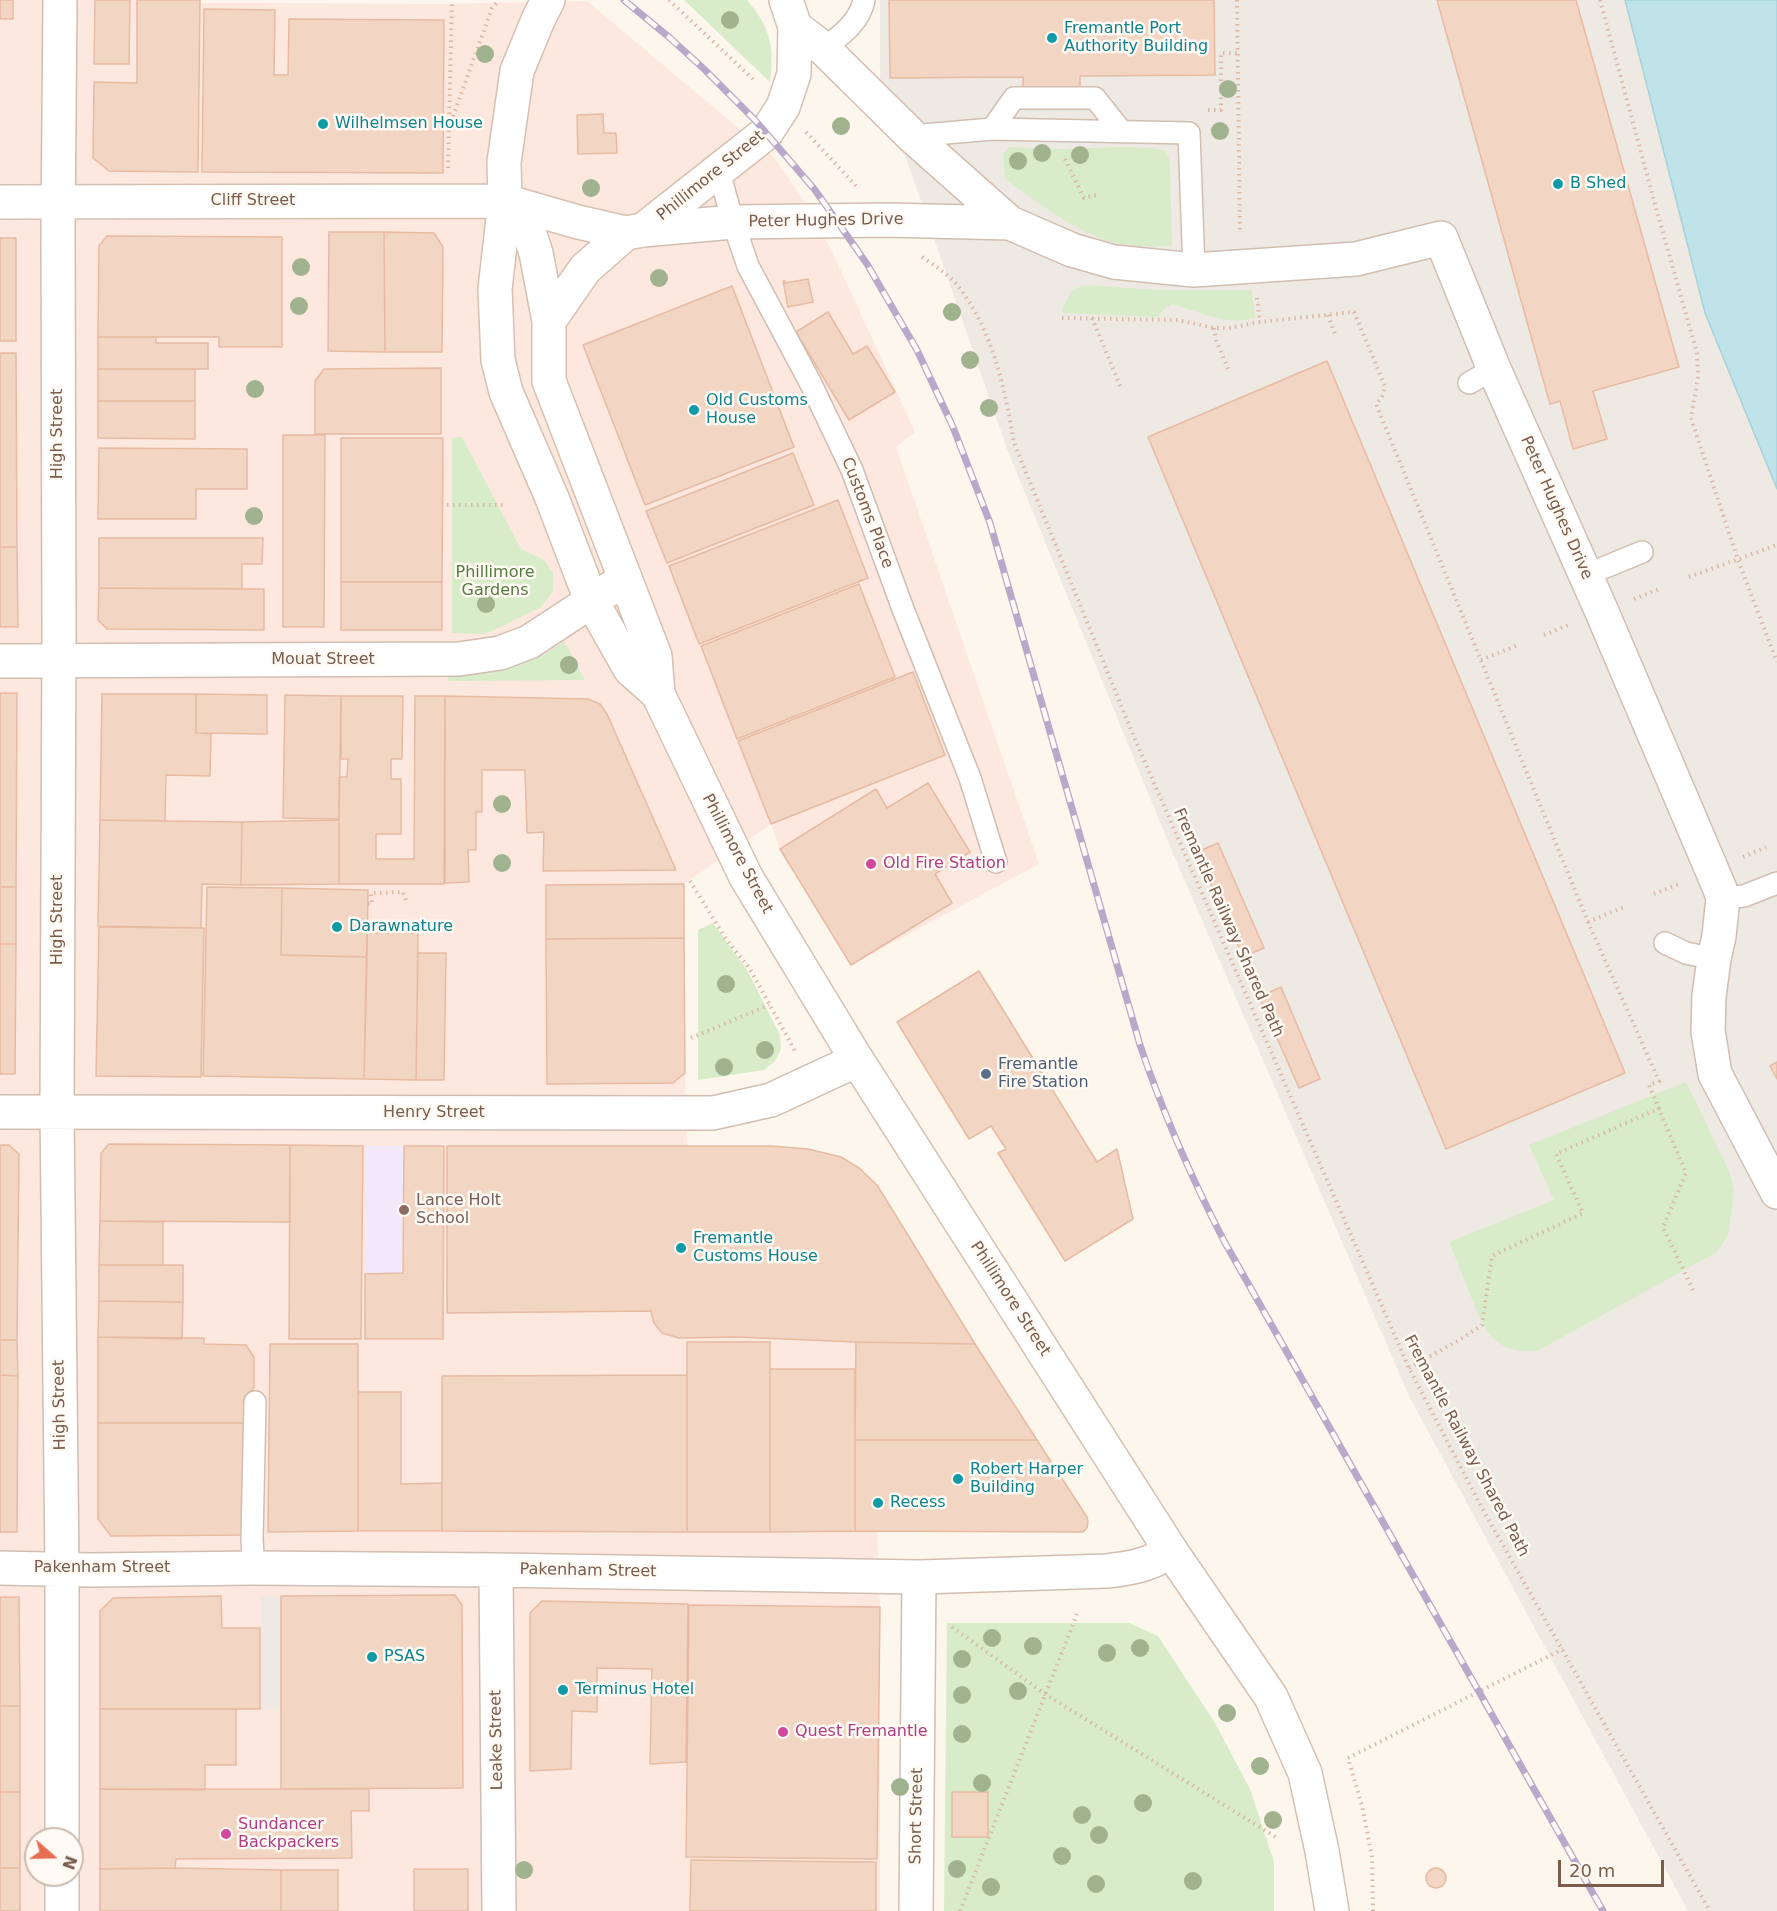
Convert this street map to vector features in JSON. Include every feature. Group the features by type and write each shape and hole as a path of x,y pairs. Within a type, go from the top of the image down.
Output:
{"street":[{"name":"High Street","path":"60,0 57,1112 62,1568 62,1827"},
{"name":"Phillimore Street","path":"548,0 517,70 504,162 505,201 495,289 498,360 506,392 552,498 591,600 630,669 658,694"},
{"name":"Phillimore Street","path":"549,321 585,269 719,172 766,133 783,107 794,74 791,14"},
{"name":"Peter Hughes Drive","path":"791,14 824,50 912,136 1010,223 1072,250 1114,262 1194,270 1356,259 1442,238 1481,376 1586,575 1723,898 1709,996 1708,1031 1715,1074 1777,1192"},
{"name":"Cliff Street","path":"0,202 505,201"},
{"name":"Phillimore Street","path":"505,201 530,235 536,253 549,321 549,381 655,656 658,694 746,877 857,1059 1171,1551 1271,1697 1305,1773 1332,1911"},
{"path":"505,201 571,220 635,231"},
{"name":"Peter Hughes Drive","path":"635,231 733,222 888,220 1010,223"},
{"name":"Mouat Street","path":"0,661 459,659 501,653 529,642 625,579"},
{"name":"Henry Street","path":"0,1112 713,1113 771,1100 857,1059"},
{"name":"Pakenham Street","path":"0,1568 496,1570 919,1577 1107,1571 1154,1562 1171,1551"},
{"name":"Leake Street","path":"496,1570 499,1911"},
{"name":"Short Street","path":"916,1911 919,1577"},
{"path":"62,1887 62,1911"}],"lane":[{"path":"824,50 847,30 862,9 864,0"},
{"path":"992,129 1014,98 1095,98 1122,132"},
{"path":"912,136 992,129 1189,133 1194,270"},
{"name":"Customs Place","path":"719,172 748,266 812,384 852,470 903,609 970,778 996,862"},
{"path":"1586,575 1642,552"},
{"path":"1723,898 1744,896 1777,883"},
{"path":"1665,943 1686,954 1714,959"},
{"path":"254,1568 252,1540 255,1402"}],"path":[{"path":"447,178 452,0"},
{"path":"450,127 492,8 499,0"},
{"name":"Fremantle Railway Shared Path","path":"669,0 783,107 888,220 912,251 942,270 960,289 975,311 990,347 1006,397 1014,443 1134,737 1409,1368 1482,1508 1710,1911"},
{"path":"1237,0 1240,236"},
{"path":"1600,0 1697,353 1698,377 1691,418 1738,560 1777,662"},
{"path":"1200,110 1221,110 1221,53 1238,53"},
{"path":"1060,149 1084,198 1100,194"},
{"path":"1256,289 1260,322"},
{"path":"1062,318 1178,320 1214,328 1229,328 1260,322 1354,312 1385,386 1382,398 1376,404 1588,922 1659,1081 1649,1085 1686,1173 1663,1227 1694,1290"},
{"path":"1328,315 1335,334"},
{"path":"1092,318 1121,388"},
{"path":"1214,328 1216,340 1229,371"},
{"path":"447,505 506,505"},
{"path":"1689,577 1777,545"},
{"path":"1627,602 1659,589"},
{"path":"1544,635 1575,622"},
{"path":"1481,660 1518,645"},
{"path":"1654,894 1684,881"},
{"path":"690,882 726,939 750,969 795,1051"},
{"path":"368,904 372,904 371,892 403,892 406,900"},
{"path":"1588,922 1624,907"},
{"path":"690,1038 770,1005"},
{"path":"1409,1368 1482,1325 1492,1256 1583,1213 1556,1154 1660,1108"},
{"path":"960,1911 1077,1614"},
{"path":"947,1623 1046,1694 1280,1839"},
{"path":"1373,1911 1372,1857 1362,1806 1348,1758 1563,1649"}],"shaded area":[{"path":"0,0 201,0 201,3 444,4 587,1 774,158 795,187 831,249 915,432 896,447 1039,864 851,965 780,849 771,824 684,884 687,1146 808,1149 841,1157 859,1168 877,1185 1088,1522 1083,1532 877,1531 880,1607 880,1911 0,1911"},
{"path":"880,0 1625,0 1705,313 1777,489 1777,1911 1688,1911 1410,1398 1171,849 1007,449 880,83"},
{"name":"Lance Holt School","path":"366,1146 444,1146 443,1339 365,1339"},
{"path":"261,1596 281,1596 281,1709 260,1709"}],"green space":[{"path":"684,0 747,0 761,19 769,38 772,58 770,82"},
{"path":"1010,147 1061,149 1131,147 1164,151 1170,163 1172,246 1132,246 1109,241 1062,219 1005,179 1003,154"},
{"path":"1083,285 1159,290 1252,290 1255,318 1224,319 1172,304 1158,317 1064,313 1062,310 1071,292"},
{"name":"Phillimore Gardens","path":"462,437 521,549 544,560 553,573 553,591 541,607 483,634 452,633 452,438"},
{"path":"564,641 585,680 448,681 447,672 543,655"},
{"path":"713,923 747,970 780,1035 781,1049 775,1061 764,1070 698,1080 698,930"},
{"path":"1686,1082 1730,1173 1734,1193 1728,1235 1717,1252 1537,1351 1522,1351 1500,1344 1492,1337 1480,1319 1449,1242 1554,1200 1529,1145"},
{"path":"947,1623 1129,1623 1158,1636 1215,1723 1250,1789 1274,1862 1274,1911 944,1911"}],"water":[{"path":"1625,0 1777,0 1777,489 1705,313"}],"building":[{"path":"0,0 13,0 13,19 0,19"},
{"path":"95,0 130,0 129,64 94,64"},
{"path":"137,0 200,0 198,172 109,171 93,158 94,82 137,83"},
{"name":"Fremantle Port Authority Building","path":"889,0 1214,0 1215,75 1080,76 1080,95 1023,96 1023,77 890,78"},
{"name":"B Shed","path":"1437,0 1576,0 1679,367 1593,391 1607,439 1573,449 1560,401 1550,404"},
{"name":"Wilhelmsen House","path":"204,9 275,10 274,75 288,75 289,19 444,20 443,173 202,172"},
{"path":"603,114 604,133 616,133 617,153 578,154 577,115"},
{"path":"329,232 384,232 385,352 328,351"},
{"path":"384,232 434,233 443,247 442,352 385,352"},
{"path":"107,236 282,237 282,347 219,347 219,337 98,337 99,246"},
{"path":"0,238 16,238 16,341 0,341"},
{"path":"808,279 813,302 788,307 783,281 785,283"},
{"name":"Old Customs House","path":"732,286 794,447 645,505 583,345"},
{"path":"828,312 853,354 867,346 895,392 849,420 796,332"},
{"path":"98,337 156,337 156,343 208,343 208,369 98,369"},
{"path":"0,353 16,353 17,547 0,547"},
{"path":"1327,361 1625,1073 1446,1149 1148,437"},
{"path":"441,368 441,434 315,434 315,381 324,369"},
{"path":"98,369 195,369 195,401 98,401"},
{"path":"98,401 195,401 195,439 98,438"},
{"path":"283,435 325,435 324,627 283,627"},
{"path":"341,438 443,438 442,582 341,582"},
{"path":"99,448 247,449 247,489 196,489 196,519 98,519"},
{"path":"793,453 814,505 667,563 646,511"},
{"path":"838,500 868,578 699,644 669,566"},
{"path":"99,538 263,538 262,564 242,564 242,589 99,588"},
{"path":"0,547 17,547 18,627 0,627"},
{"path":"341,582 442,582 442,630 341,630"},
{"path":"859,584 895,677 737,739 701,646"},
{"path":"99,588 264,589 264,630 107,629 98,620"},
{"path":"913,672 945,755 771,824 738,741"},
{"path":"0,693 17,693 16,887 0,887"},
{"path":"102,694 196,694 196,733 211,734 210,776 166,775 165,821 100,820"},
{"path":"196,694 267,695 267,734 196,733"},
{"path":"285,695 341,696 339,819 283,818"},
{"path":"341,696 403,696 402,759 391,759 391,779 401,779 401,834 376,834 376,859 414,859 415,696 445,696 444,884 339,884 339,777 347,777 348,759 341,759"},
{"path":"445,696 588,699 600,704 607,714 676,870 543,871 544,832 527,833 525,770 482,770 482,812 476,812 476,850 468,850 469,882 445,883"},
{"path":"928,783 970,852 935,874 952,903 851,965 780,849 876,789 887,808"},
{"path":"100,820 242,822 241,885 202,884 201,928 98,926"},
{"path":"339,820 339,884 241,885 242,822"},
{"path":"1218,843 1264,948 1243,957 1197,852"},
{"path":"684,884 684,938 546,939 546,885"},
{"path":"0,887 16,887 16,944 0,944"},
{"path":"207,887 282,888 281,955 367,957 364,1079 203,1076"},
{"path":"282,888 368,890 367,957 281,955"},
{"path":"99,927 204,928 201,1077 96,1076"},
{"path":"367,933 418,933 416,1080 364,1079"},
{"path":"684,938 685,1073 673,1083 547,1084 546,939"},
{"path":"0,944 16,944 15,1074 0,1074"},
{"path":"418,953 446,953 444,1080 416,1080"},
{"name":"Fremantle Fire Station","path":"979,971 1097,1162 1117,1149 1133,1219 1065,1261 998,1153 1006,1149 991,1126 969,1139 897,1022"},
{"path":"1281,987 1320,1079 1299,1088 1259,997"},
{"path":"1777,1062 1777,1079 1770,1066"},
{"path":"109,1144 290,1145 290,1222 100,1221 101,1153"},
{"path":"0,1145 9,1145 19,1154 17,1340 0,1340"},
{"path":"290,1145 363,1146 361,1339 289,1339"},
{"name":"Lance Holt School","path":"404,1146 444,1146 443,1339 365,1339 365,1274 403,1273"},
{"name":"Fremantle Customs House","path":"447,1146 771,1146 808,1149 841,1157 859,1168 877,1185 975,1344 737,1337 679,1338 662,1333 654,1323 651,1311 447,1313"},
{"path":"100,1221 163,1222 163,1265 99,1265"},
{"path":"99,1265 183,1265 183,1302 99,1301"},
{"path":"99,1301 183,1302 182,1339 98,1337"},
{"path":"98,1337 204,1338 204,1344 246,1345 254,1357 254,1388 245,1396 245,1423 98,1423"},
{"path":"0,1340 17,1340 18,1376 0,1375"},
{"path":"687,1342 770,1342 770,1532 687,1532"},
{"path":"856,1342 975,1344 1037,1440 855,1440"},
{"path":"270,1344 358,1344 358,1531 268,1532"},
{"path":"770,1369 855,1369 855,1531 770,1532"},
{"path":"0,1375 18,1376 17,1532 0,1532"},
{"path":"687,1375 687,1532 442,1531 442,1376"},
{"path":"358,1392 401,1392 401,1484 442,1483 442,1531 358,1531"},
{"path":"98,1423 245,1423 246,1535 111,1536 98,1519"},
{"name":"Robert Harper Building","path":"855,1440 1037,1440 1087,1517 1087,1528 1083,1532 855,1531"},
{"name":"PSAS","path":"455,1595 462,1605 463,1788 281,1789 281,1596"},
{"path":"221,1596 222,1628 260,1628 260,1709 100,1709 100,1611 113,1598"},
{"path":"0,1597 19,1597 20,1706 0,1706"},
{"name":"Terminus Hotel","path":"542,1601 688,1604 686,1762 650,1764 652,1669 597,1668 597,1712 572,1711 571,1769 530,1771 530,1613"},
{"name":"Quest Fremantle","path":"689,1605 880,1607 877,1859 686,1857"},
{"path":"0,1706 20,1706 20,1792 0,1792"},
{"path":"100,1709 236,1709 236,1765 205,1765 205,1790 100,1789"},
{"name":"Sundancer Backpackers","path":"100,1789 369,1789 369,1811 351,1811 352,1858 176,1859 175,1868 100,1869"},
{"path":"0,1792 20,1792 20,1868 0,1868"},
{"path":"952,1792 988,1792 988,1837 952,1837"},
{"path":"691,1860 876,1862 876,1911 690,1911"},
{"path":"0,1868 20,1868 20,1911 0,1911"},
{"path":"1436,1868 1443,1871 1446,1878 1443,1885 1436,1888 1429,1885 1426,1878 1429,1871"},
{"path":"100,1869 281,1870 281,1911 100,1911"},
{"path":"414,1869 468,1869 468,1911 414,1911"},
{"path":"281,1870 338,1870 338,1911 281,1911"}],"railway":[{"path":"624,0 704,69 754,119 815,190 867,264 917,350 953,427 990,523 1140,1045 1178,1144 1224,1241 1603,1911"}],"place":[{"name":"Fremantle Port Authority Building","path":"1052,38"},
{"name":"Wilhelmsen House","path":"323,124"},
{"name":"B Shed","path":"1558,184"},
{"name":"Old Customs House","path":"694,410"},
{"name":"Old Fire Station","path":"871,864"},
{"name":"Darawnature","path":"337,927"},
{"name":"Fremantle Fire Station","path":"986,1074"},
{"name":"Lance Holt School","path":"404,1210"},
{"name":"Fremantle Customs House","path":"681,1248"},
{"name":"Robert Harper Building","path":"958,1479"},
{"name":"Recess","path":"878,1503"},
{"name":"PSAS","path":"372,1657"},
{"name":"Terminus Hotel","path":"563,1690"},
{"name":"Quest Fremantle","path":"783,1732"},
{"name":"Sundancer Backpackers","path":"226,1834"}]}
